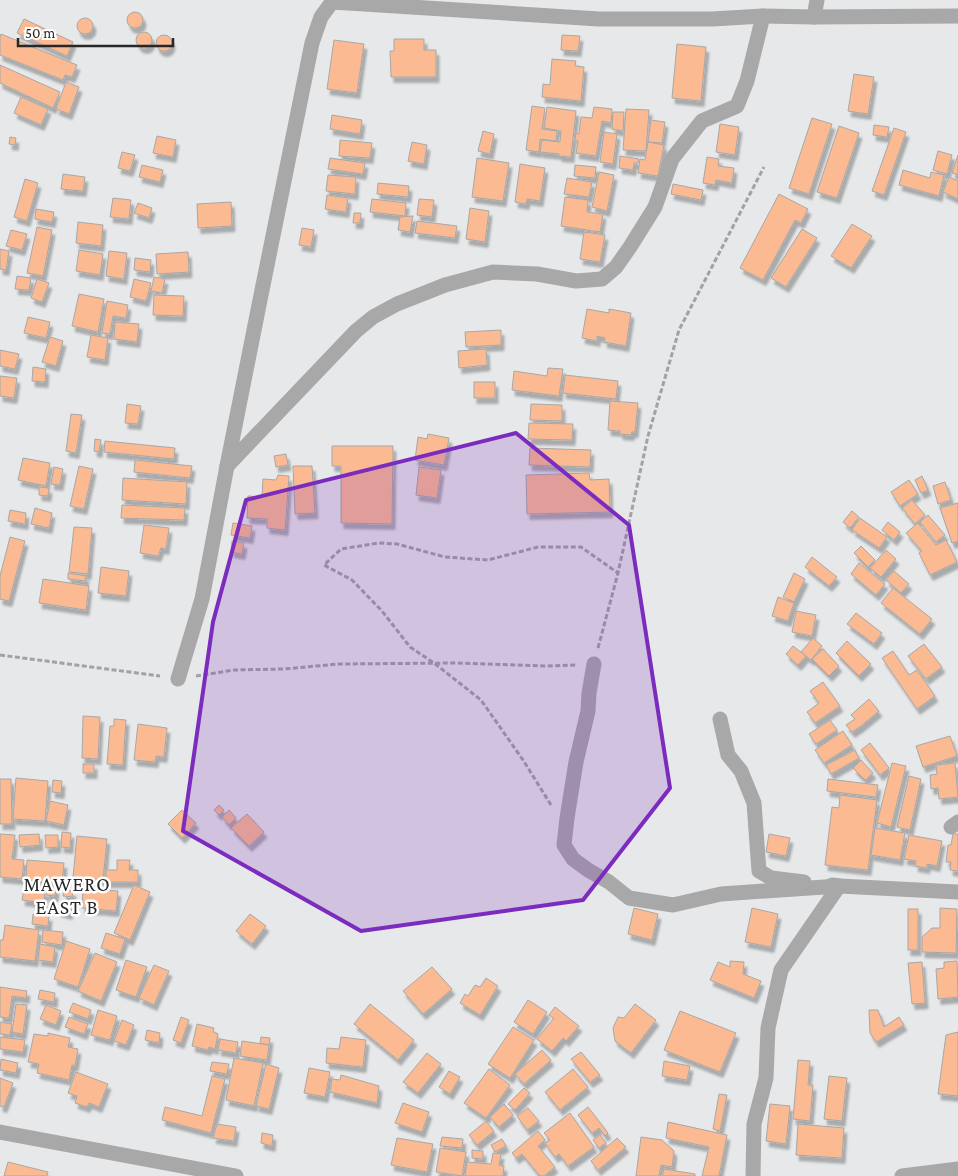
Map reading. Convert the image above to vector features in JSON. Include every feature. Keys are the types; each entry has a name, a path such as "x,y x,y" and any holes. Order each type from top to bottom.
{"street":[{"path":"814,18 817,0"},
{"path":"178,679 202,599 312,43 321,17 332,2 599,19 712,19 763,16 814,18 958,16"},
{"path":"227,466 356,331 373,317 397,304 445,285 494,272 537,274 576,281 602,279 616,268 655,207 672,159 702,121 737,106 747,81 763,16"},
{"path":"594,664 588,711 576,762 567,818 564,845 572,859 609,882 629,898 672,904 721,894 839,886"},
{"path":"720,719 728,755 741,771 754,803 759,871 771,878 839,886 958,892"},
{"path":"754,1176 754,1124 766,1078 768,1028 781,970 839,886"},
{"path":"0,1132 236,1176"},
{"path":"902,1176 958,1169"}],"path":[{"path":"0,655 178,679 234,670 284,669 338,664 457,663 545,666 594,664 618,573 648,436 679,330 764,167"},
{"path":"567,818 552,807 523,760 481,700 434,663 410,648 382,611 352,580 324,565 341,549 379,543 397,544 445,557 488,560 538,547 581,547 618,573"}],"highlighted area":[{"path":"516,433 629,525 670,788 583,900 361,931 183,831 213,622 246,500"}],"building":[{"path":"135,12 141,14 143,20 141,26 135,28 129,26 127,20 129,14"},
{"path":"85,18 91,20 93,26 91,32 85,34 79,32 77,26 79,20"},
{"path":"24,19 73,42 67,56 17,33"},
{"path":"144,32 150,34 152,40 150,46 144,48 138,46 136,40 138,34"},
{"path":"1,34 77,65 72,77 65,75 63,80 0,55"},
{"path":"164,35 170,37 172,43 170,49 164,51 158,49 156,43 158,37"},
{"path":"562,35 580,36 578,51 561,50"},
{"path":"394,39 424,39 424,50 436,50 436,77 391,77 390,51 394,51"},
{"path":"334,40 364,44 357,93 327,89"},
{"path":"677,44 706,47 701,101 672,98"},
{"path":"552,59 576,61 575,66 584,67 581,101 542,97 543,84 550,85"},
{"path":"0,65 60,92 53,108 0,83"},
{"path":"854,74 874,77 868,114 848,111"},
{"path":"66,82 79,87 69,114 56,109"},
{"path":"21,97 48,109 41,125 14,113"},
{"path":"532,106 545,108 542,129 557,131 556,141 540,139 539,152 526,150"},
{"path":"547,107 576,111 571,157 540,152 542,140 560,142 561,131 544,128"},
{"path":"594,107 612,109 611,123 602,121 596,156 576,153 578,141 575,140 576,133 579,134 581,117 592,118"},
{"path":"626,109 649,110 646,151 623,150"},
{"path":"613,112 624,112 623,131 612,129"},
{"path":"332,115 362,120 360,134 330,129"},
{"path":"812,118 832,124 809,194 789,188"},
{"path":"651,120 665,122 662,143 648,142"},
{"path":"720,124 739,127 735,155 716,152"},
{"path":"874,125 889,127 887,137 873,135"},
{"path":"839,126 859,133 837,198 817,192"},
{"path":"894,128 906,132 884,195 872,191"},
{"path":"483,131 494,134 490,154 478,151"},
{"path":"604,132 617,134 613,164 600,162"},
{"path":"157,136 176,140 173,157 153,153"},
{"path":"10,137 16,138 15,145 9,144"},
{"path":"340,140 372,143 370,158 339,156"},
{"path":"412,142 427,145 424,164 408,161"},
{"path":"648,142 664,145 658,176 638,173 640,159 645,160"},
{"path":"938,151 952,155 947,174 933,170"},
{"path":"122,152 135,155 130,171 118,168"},
{"path":"958,155 958,175 952,173"},
{"path":"620,156 639,159 638,163 634,163 633,170 619,168"},
{"path":"707,157 719,159 718,166 734,168 732,183 716,180 715,185 703,183"},
{"path":"330,158 365,163 363,174 328,169"},
{"path":"477,158 509,163 503,201 472,197"},
{"path":"520,164 545,168 540,201 527,199 526,204 515,202"},
{"path":"142,165 163,170 160,182 139,177"},
{"path":"575,165 596,167 595,178 574,176"},
{"path":"903,170 930,178 931,172 944,175 939,196 899,185"},
{"path":"599,172 614,175 607,211 592,207"},
{"path":"63,174 85,177 83,191 61,189"},
{"path":"328,175 356,177 355,194 326,191"},
{"path":"949,177 958,181 958,199 943,192"},
{"path":"567,178 592,182 589,197 564,194"},
{"path":"25,179 38,183 27,221 14,217"},
{"path":"378,183 409,186 408,197 377,194"},
{"path":"673,184 703,190 701,200 671,194"},
{"path":"779,194 808,209 801,223 795,220 763,280 740,268"},
{"path":"327,195 348,198 346,212 325,209"},
{"path":"565,197 588,200 587,212 603,214 600,232 561,226"},
{"path":"113,198 131,200 129,219 110,217"},
{"path":"372,199 406,203 405,216 370,212"},
{"path":"419,199 434,200 432,217 417,215"},
{"path":"231,202 232,226 198,228 197,204"},
{"path":"138,203 152,208 149,218 134,213"},
{"path":"470,208 489,211 485,242 466,239"},
{"path":"36,209 54,212 52,222 35,219"},
{"path":"354,213 361,213 360,223 353,223"},
{"path":"413,216 410,232 398,230 400,217"},
{"path":"417,221 457,226 455,238 415,233"},
{"path":"78,222 103,225 101,246 76,243"},
{"path":"852,224 872,236 851,268 831,256"},
{"path":"37,227 52,230 43,276 27,273"},
{"path":"302,228 314,230 311,247 299,245"},
{"path":"802,229 817,238 786,287 771,278"},
{"path":"11,230 27,234 22,250 6,246"},
{"path":"584,232 605,235 600,262 580,259"},
{"path":"0,249 9,251 6,270 0,269"},
{"path":"79,250 103,254 100,275 76,271"},
{"path":"109,251 127,253 124,279 106,276"},
{"path":"188,252 189,272 157,274 156,254"},
{"path":"135,258 151,260 150,272 134,270"},
{"path":"17,276 31,278 29,290 15,289"},
{"path":"154,277 165,279 162,293 151,291"},
{"path":"37,279 49,283 42,302 31,298"},
{"path":"134,279 151,283 146,301 130,297"},
{"path":"79,294 104,299 98,332 72,326"},
{"path":"154,295 184,296 183,316 153,315"},
{"path":"107,301 128,305 126,318 113,316 110,334 102,333"},
{"path":"587,309 609,313 609,309 631,313 626,346 604,342 605,338 597,336 597,341 582,338"},
{"path":"28,317 50,322 46,338 24,333"},
{"path":"115,322 139,324 137,342 114,339"},
{"path":"501,330 501,345 466,347 465,332"},
{"path":"91,335 108,338 105,360 87,357"},
{"path":"50,337 63,341 56,366 42,362"},
{"path":"486,349 487,365 459,368 458,351"},
{"path":"0,350 19,354 15,369 0,366"},
{"path":"33,367 46,369 45,382 32,381"},
{"path":"548,368 563,369 559,396 512,390 514,371 547,376"},
{"path":"565,375 618,381 616,399 563,393"},
{"path":"0,376 17,378 14,398 0,396"},
{"path":"474,382 495,382 495,398 474,398"},
{"path":"610,401 638,403 635,432 632,432 631,435 620,434 620,431 608,430"},
{"path":"127,404 141,406 138,424 125,423"},
{"path":"531,404 562,405 562,421 530,420"},
{"path":"71,414 82,415 76,453 66,451"},
{"path":"529,423 573,424 572,440 528,439"},
{"path":"428,434 449,438 444,465 415,460 418,437 427,439"},
{"path":"95,439 101,440 99,452 94,451"},
{"path":"105,441 175,448 174,459 104,452"},
{"path":"332,446 393,446 392,524 341,523 341,466 332,466"},
{"path":"530,448 591,450 590,467 529,465"},
{"path":"286,454 288,465 276,467 274,456"},
{"path":"23,458 50,463 46,486 18,480"},
{"path":"135,460 192,466 190,478 134,472"},
{"path":"79,466 93,469 84,509 70,506"},
{"path":"293,466 312,466 315,513 295,514"},
{"path":"54,467 63,469 60,485 51,484"},
{"path":"419,467 441,470 437,498 416,495"},
{"path":"589,473 590,480 609,479 610,512 527,514 526,475"},
{"path":"278,475 289,476 285,530 267,528 267,519 247,518 248,496 262,497 263,479 276,480"},
{"path":"922,476 928,490 921,493 915,480"},
{"path":"123,478 187,482 186,504 122,500"},
{"path":"909,480 918,494 900,506 891,492"},
{"path":"945,482 951,500 938,504 933,486"},
{"path":"39,487 49,488 48,496 39,495"},
{"path":"912,500 925,515 915,524 902,508"},
{"path":"958,503 958,541 952,543 940,508"},
{"path":"122,505 185,508 184,520 121,518"},
{"path":"35,508 52,513 49,528 31,524"},
{"path":"10,510 26,513 25,524 8,521"},
{"path":"852,511 859,517 850,528 843,522"},
{"path":"928,515 945,535 936,542 920,522"},
{"path":"860,518 887,537 879,548 852,530"},
{"path":"888,522 900,532 894,540 882,530"},
{"path":"233,523 252,526 250,538 231,535"},
{"path":"918,523 936,545 946,540 957,562 930,575 919,553 922,551 906,533"},
{"path":"144,525 169,528 166,549 161,548 158,556 140,553"},
{"path":"74,527 92,528 88,574 69,572"},
{"path":"10,537 25,541 9,601 0,599 0,576"},
{"path":"232,541 244,543 242,554 231,552"},
{"path":"861,546 875,560 868,567 854,553"},
{"path":"886,550 896,559 881,577 870,568"},
{"path":"812,557 837,577 829,586 805,567"},
{"path":"859,563 885,584 876,595 851,574"},
{"path":"101,567 129,571 126,596 98,593"},
{"path":"894,571 909,584 901,593 886,580"},
{"path":"68,573 86,576 85,581 68,579"},
{"path":"794,573 805,579 794,602 783,597"},
{"path":"43,579 89,586 86,610 39,603"},
{"path":"893,588 932,619 920,634 881,603"},
{"path":"778,597 794,603 788,621 772,616"},
{"path":"796,611 816,615 812,636 792,632"},
{"path":"856,613 882,633 874,644 847,624"},
{"path":"813,638 822,646 811,660 801,652"},
{"path":"847,641 871,664 859,676 836,653"},
{"path":"924,644 942,667 926,679 908,656"},
{"path":"793,646 806,656 798,665 786,654"},
{"path":"823,649 839,666 829,676 812,659"},
{"path":"893,651 909,675 917,670 935,696 917,709 882,658"},
{"path":"823,682 840,706 815,723 807,712 819,703 810,691"},
{"path":"869,699 879,711 852,732 846,725 855,719 851,715"},
{"path":"83,716 100,717 98,759 82,758"},
{"path":"114,719 126,720 123,765 107,764 110,726 114,726"},
{"path":"830,720 837,730 816,744 809,734"},
{"path":"138,724 167,728 164,757 156,756 155,762 134,760"},
{"path":"843,731 852,745 824,763 815,750"},
{"path":"950,736 957,756 923,767 916,746"},
{"path":"870,743 889,768 880,775 861,750"},
{"path":"855,750 859,758 831,774 826,765"},
{"path":"861,760 873,773 865,780 853,768"},
{"path":"892,763 906,766 891,827 877,823"},
{"path":"955,763 958,797 939,799 938,788 931,789 930,775 937,774 936,765"},
{"path":"83,764 94,764 94,773 83,773"},
{"path":"909,776 921,779 910,830 897,827"},
{"path":"16,778 48,781 45,821 13,819"},
{"path":"0,779 11,779 12,824 0,824"},
{"path":"828,779 878,785 876,797 827,791"},
{"path":"53,780 62,781 61,793 52,792"},
{"path":"840,795 877,800 868,870 825,865 832,807 839,808"},
{"path":"50,801 68,805 64,825 46,821"},
{"path":"219,805 224,810 219,815 214,810"},
{"path":"182,810 196,823 182,838 168,824"},
{"path":"229,810 236,818 229,825 222,817"},
{"path":"247,814 264,832 249,846 231,828"},
{"path":"875,828 905,833 900,860 871,855"},
{"path":"62,832 71,833 70,848 61,847"},
{"path":"0,834 15,835 12,859 24,860 22,879 0,877"},
{"path":"39,834 40,845 20,847 19,835"},
{"path":"769,834 790,838 786,856 766,852"},
{"path":"953,834 958,834 958,871 950,870 951,862 946,862 948,845 951,845"},
{"path":"45,835 58,835 58,847 46,848"},
{"path":"909,835 942,841 937,866 927,864 927,868 915,866 916,861 904,859"},
{"path":"77,836 107,839 103,880 73,877"},
{"path":"27,860 64,863 62,883 26,880"},
{"path":"117,860 130,860 129,870 138,870 138,882 106,882 106,870 117,870"},
{"path":"134,885 150,892 130,940 114,933"},
{"path":"47,886 56,887 55,896 46,895"},
{"path":"83,888 118,891 116,911 82,908"},
{"path":"24,889 45,891 44,903 22,900"},
{"path":"64,890 73,891 72,897 63,896"},
{"path":"61,901 72,904 69,914 58,911"},
{"path":"634,908 658,914 652,940 628,934"},
{"path":"752,908 778,914 771,947 745,942"},
{"path":"940,908 957,909 956,953 922,952 922,937 932,928 940,928"},
{"path":"908,909 918,909 918,950 908,950"},
{"path":"33,914 49,916 48,926 32,924"},
{"path":"250,914 266,926 252,944 236,931"},
{"path":"5,925 39,930 35,961 0,957 0,940 3,940"},
{"path":"43,930 63,932 62,945 42,942"},
{"path":"106,933 125,939 120,954 101,948"},
{"path":"66,941 90,949 78,987 54,979"},
{"path":"40,944 55,947 53,962 38,960"},
{"path":"95,953 117,962 101,1001 78,991"},
{"path":"126,960 147,967 136,997 116,990"},
{"path":"730,961 744,962 743,974 761,981 754,998 710,980 718,962 730,967"},
{"path":"957,961 958,997 938,999 936,969 944,968 944,962"},
{"path":"922,962 925,1003 912,1004 908,963"},
{"path":"154,965 169,971 154,1005 139,998"},
{"path":"432,967 452,989 423,1014 403,991"},
{"path":"486,978 498,986 480,1015 460,1003 465,994 468,996 475,985 480,987"},
{"path":"0,987 27,991 26,998 12,996 9,1018 0,1017"},
{"path":"40,990 55,993 54,1002 38,999"},
{"path":"528,1000 547,1012 533,1034 514,1022"},
{"path":"73,1003 91,1010 88,1019 69,1012"},
{"path":"16,1004 27,1005 23,1034 12,1032"},
{"path":"370,1004 414,1040 398,1060 354,1024"},
{"path":"635,1004 656,1020 631,1053 615,1041 613,1028 618,1017 624,1018"},
{"path":"46,1005 61,1011 56,1025 40,1019"},
{"path":"555,1007 579,1026 566,1041 563,1038 552,1051 537,1039 554,1018 549,1015"},
{"path":"98,1010 117,1016 110,1040 91,1035"},
{"path":"869,1010 878,1010 884,1027 899,1017 904,1025 876,1042 870,1033"},
{"path":"680,1011 736,1033 720,1072 664,1050"},
{"path":"69,1017 88,1024 84,1034 65,1027"},
{"path":"181,1017 189,1020 181,1043 173,1040"},
{"path":"122,1020 134,1025 126,1045 114,1041"},
{"path":"0,1022 12,1024 10,1035 0,1034"},
{"path":"197,1024 214,1028 213,1032 218,1034 215,1049 209,1047 208,1050 192,1046"},
{"path":"513,1027 534,1040 510,1078 488,1064"},
{"path":"147,1030 160,1033 159,1043 145,1040"},
{"path":"958,1032 958,1096 938,1094 946,1035"},
{"path":"48,1033 70,1038 68,1047 78,1049 75,1066 72,1065 69,1080 37,1073 39,1064 28,1062 34,1034 48,1036"},
{"path":"0,1037 25,1040 23,1052 0,1049"},
{"path":"261,1037 270,1038 269,1045 260,1043"},
{"path":"341,1037 366,1040 363,1067 326,1063 327,1048 339,1049"},
{"path":"220,1039 238,1042 236,1053 218,1050"},
{"path":"242,1041 269,1045 267,1060 240,1056"},
{"path":"542,1050 551,1060 524,1084 515,1074"},
{"path":"581,1052 600,1075 590,1082 571,1059"},
{"path":"427,1053 441,1064 418,1093 403,1082"},
{"path":"234,1058 263,1063 254,1106 226,1100"},
{"path":"1,1059 18,1063 16,1073 0,1070"},
{"path":"798,1060 810,1061 808,1085 813,1085 810,1121 793,1119"},
{"path":"664,1061 690,1066 687,1080 662,1076"},
{"path":"212,1062 229,1064 227,1074 210,1071"},
{"path":"266,1064 279,1068 269,1109 256,1106"},
{"path":"309,1068 330,1072 325,1097 304,1093"},
{"path":"489,1069 510,1085 486,1118 464,1103"},
{"path":"573,1069 588,1087 560,1110 545,1092"},
{"path":"449,1071 460,1077 450,1094 439,1087"},
{"path":"76,1072 108,1084 99,1107 89,1103 87,1107 75,1103 77,1096 68,1093"},
{"path":"341,1075 379,1086 377,1103 330,1092 332,1079 340,1080"},
{"path":"212,1076 225,1079 211,1133 162,1120 165,1107 202,1116"},
{"path":"829,1076 847,1078 842,1121 824,1119"},
{"path":"0,1078 13,1083 4,1107 0,1106"},
{"path":"524,1088 530,1093 515,1110 508,1104"},
{"path":"719,1094 727,1095 720,1131 713,1129"},
{"path":"403,1103 429,1112 422,1132 395,1123"},
{"path":"504,1104 513,1115 499,1127 490,1117"},
{"path":"770,1104 790,1106 786,1144 766,1141"},
{"path":"588,1107 608,1133 605,1136 599,1128 592,1133 578,1115"},
{"path":"528,1108 539,1121 527,1130 517,1116"},
{"path":"570,1113 594,1147 568,1166 559,1154 555,1157 545,1143 550,1140 544,1133"},
{"path":"486,1121 494,1131 477,1145 469,1135"},
{"path":"668,1122 727,1135 719,1176 702,1176 709,1147 666,1138"},
{"path":"217,1124 236,1127 234,1141 213,1138"},
{"path":"798,1124 844,1128 842,1158 796,1155"},
{"path":"538,1131 545,1140 538,1146 555,1167 544,1176 540,1176 522,1154 516,1158 512,1153"},
{"path":"262,1133 273,1135 272,1146 261,1143"},
{"path":"600,1135 606,1143 599,1148 593,1140"},
{"path":"442,1137 463,1139 462,1148 440,1146"},
{"path":"641,1137 662,1140 674,1151 672,1167 661,1165 659,1176 636,1176"},
{"path":"397,1138 433,1144 427,1172 391,1165"},
{"path":"617,1138 626,1147 598,1170 591,1161"},
{"path":"502,1139 506,1146 495,1152 491,1145"},
{"path":"440,1148 466,1152 462,1176 436,1172"},
{"path":"472,1150 483,1151 483,1159 472,1158"},
{"path":"493,1153 501,1154 499,1165 504,1166 503,1176 465,1176 467,1162 491,1164"},
{"path":"8,1162 48,1172 47,1176 4,1176"},
{"path":"664,1169 695,1174 695,1176 662,1176"}],"district":[{"name":"MAWERO EAST B","path":"67,896"}]}
